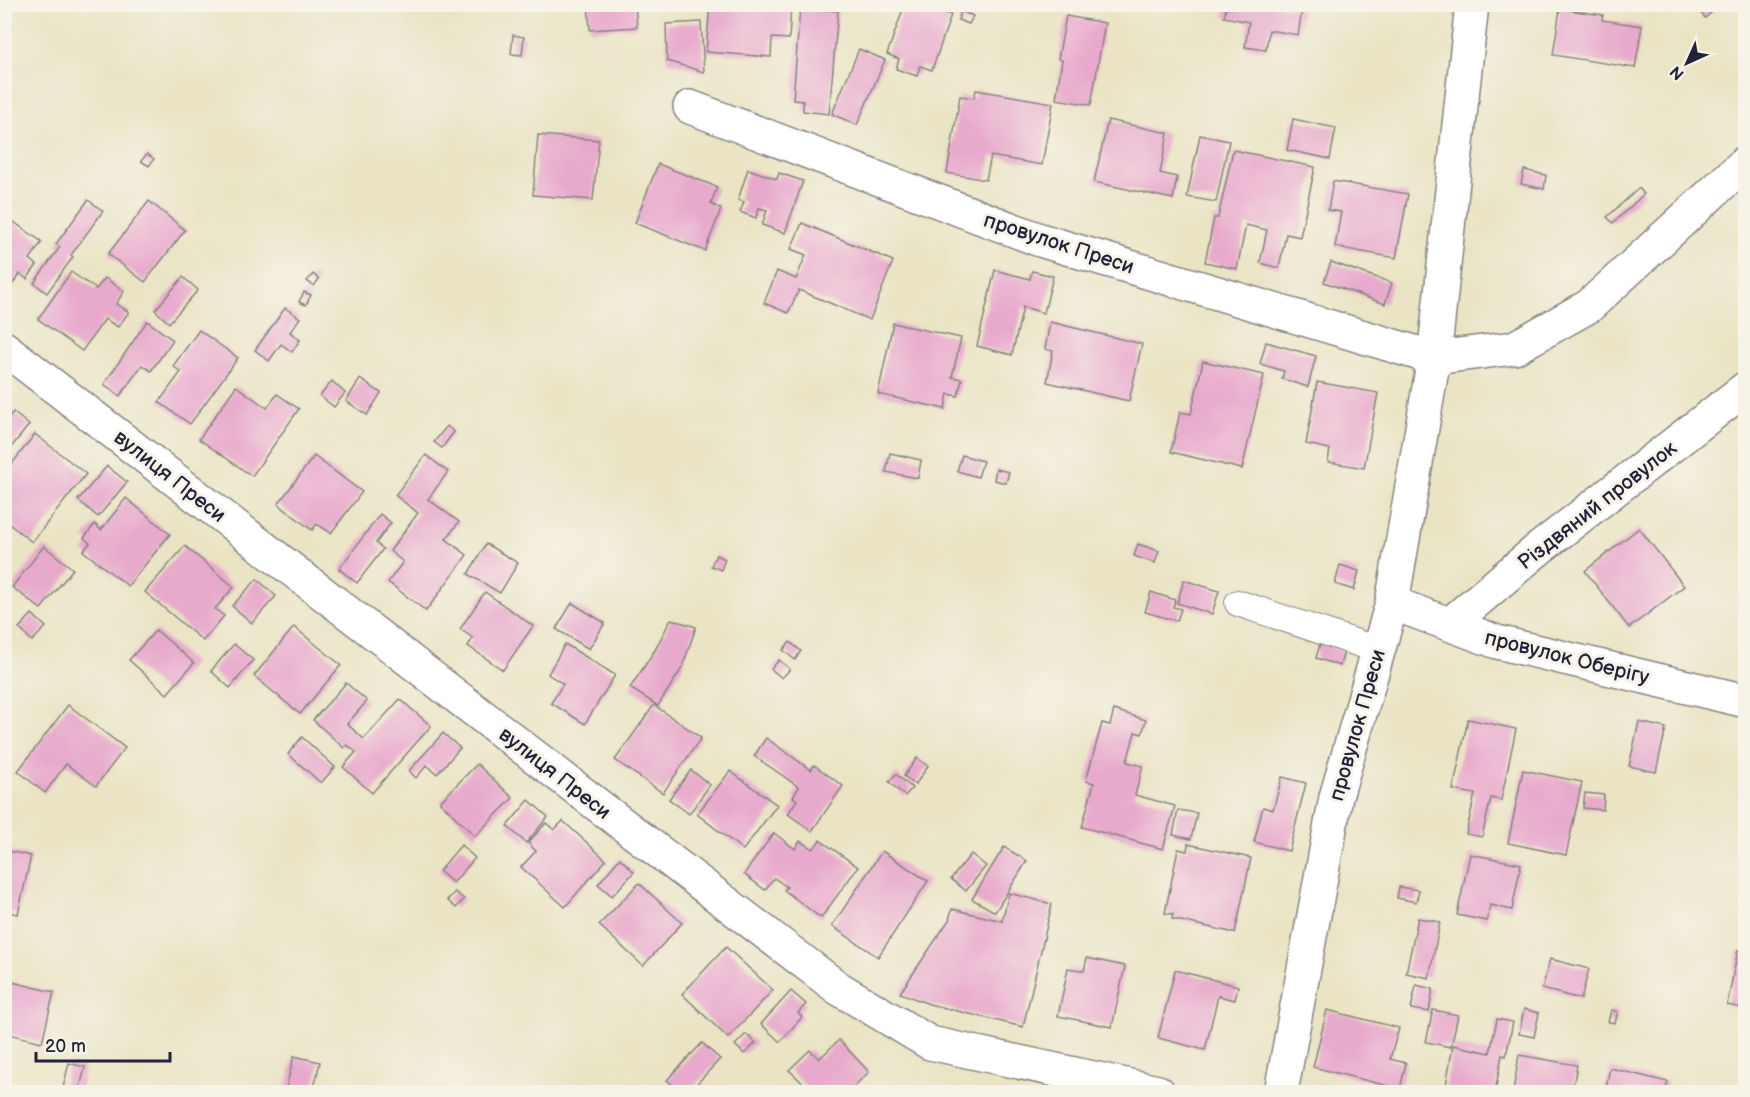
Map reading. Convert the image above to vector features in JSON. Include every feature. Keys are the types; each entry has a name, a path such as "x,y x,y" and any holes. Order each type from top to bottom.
{"street":[{"name":"провулок Преси","path":"1281,1092 1336,797 1392,603 1434,358 1472,4"},
{"name":"провулок Преси","path":"690,107 1040,240 1434,358"},
{"path":"1434,358 1514,348 1589,306 1746,162"},
{"name":"вулиця Преси","path":"4,348 838,988 930,1043 1158,1092"},
{"name":"Різдвяний провулок","path":"1450,624 1536,551 1746,388"},
{"name":"провулок Оберігу","path":"1392,603 1497,642 1746,701"}],"lane":[{"path":"1238,603 1378,650"}],"building":[{"path":"588,4 635,4 637,27 590,30"},
{"path":"710,4 791,6 789,39 772,38 771,57 706,52"},
{"path":"905,4 922,4 951,15 932,70 920,66 917,76 896,69 899,59 887,54"},
{"path":"1212,4 1268,4 1302,10 1298,35 1269,30 1266,50 1245,47 1249,22 1224,17 1226,8 1212,6"},
{"path":"1693,4 1721,4 1705,18"},
{"path":"800,8 838,11 829,114 803,111 803,101 793,100"},
{"path":"1560,9 1603,15 1602,20 1642,26 1635,68 1553,55"},
{"path":"961,11 973,16 969,24 958,20"},
{"path":"1066,16 1105,23 1091,105 1056,99 1062,60 1058,59"},
{"path":"4,22 12,27 4,39"},
{"path":"701,22 704,72 667,61 666,24"},
{"path":"513,35 524,37 522,55 511,54"},
{"path":"859,49 885,60 857,125 832,114"},
{"path":"976,90 1053,103 1042,165 991,156 986,180 947,173 960,96 974,98"},
{"path":"1293,119 1336,128 1330,159 1287,150"},
{"path":"1108,120 1168,133 1160,173 1177,177 1173,199 1094,182"},
{"path":"538,135 599,140 593,200 533,195"},
{"path":"1200,135 1229,141 1216,202 1187,197"},
{"path":"1233,150 1315,167 1300,237 1286,234 1279,268 1260,263 1267,230 1246,225 1237,269 1205,262 1214,218 1218,218"},
{"path":"147,154 154,159 149,166 141,161"},
{"path":"658,164 717,187 711,204 721,209 705,251 635,223"},
{"path":"748,169 777,179 779,173 803,181 785,233 762,225 767,210 759,208 756,218 740,212 744,202 738,200"},
{"path":"1524,170 1546,175 1544,189 1521,184"},
{"path":"1333,181 1408,194 1396,258 1335,247 1341,212 1328,210"},
{"path":"1639,188 1644,194 1613,223 1607,217"},
{"path":"88,200 103,211 47,293 34,283 60,247 56,244"},
{"path":"149,201 185,230 145,282 108,254"},
{"path":"4,215 42,242 30,259 37,265 27,279 20,274 8,290 4,288"},
{"path":"802,223 893,261 870,320 799,290 788,313 764,303 777,271 796,279 806,255 791,249"},
{"path":"1331,262 1392,283 1385,304 1324,282"},
{"path":"995,270 1030,279 1032,271 1053,276 1044,313 1023,307 1012,355 977,346"},
{"path":"71,272 96,289 105,278 124,291 116,304 129,312 118,327 105,319 82,351 38,319"},
{"path":"313,274 319,279 314,286 307,281"},
{"path":"183,277 198,290 169,323 155,310"},
{"path":"304,292 311,295 306,305 299,302"},
{"path":"285,308 300,318 290,332 300,340 292,352 281,344 269,361 255,350"},
{"path":"147,321 173,340 151,371 142,365 120,396 104,384"},
{"path":"1050,322 1142,344 1129,401 1047,382 1053,351 1045,349"},
{"path":"893,323 961,338 952,377 962,379 958,396 948,394 945,409 878,394"},
{"path":"199,330 238,358 190,424 159,402 181,372 173,366"},
{"path":"1266,342 1316,356 1308,387 1282,379 1284,371 1260,364"},
{"path":"1203,361 1264,375 1242,469 1171,452 1180,412 1191,414"},
{"path":"360,379 381,393 367,415 346,401"},
{"path":"332,381 345,393 334,407 320,396"},
{"path":"1317,382 1378,393 1364,468 1328,462 1330,449 1306,444"},
{"path":"236,386 267,408 277,394 299,409 252,476 199,439"},
{"path":"13,412 29,425 9,450 4,446 4,423"},
{"path":"447,426 454,432 442,448 434,442"},
{"path":"35,434 86,474 32,542 4,520 4,474"},
{"path":"890,453 921,460 918,478 886,472"},
{"path":"426,455 448,472 428,499 459,522 446,539 467,555 426,611 388,582 403,562 390,551 418,513 395,495"},
{"path":"962,455 983,461 978,477 957,471"},
{"path":"314,456 362,492 331,533 317,524 312,530 278,504"},
{"path":"107,466 127,482 98,517 78,500"},
{"path":"996,469 1009,472 1006,483 994,480"},
{"path":"126,498 170,534 128,586 83,551 90,543 84,538 95,524 101,530"},
{"path":"380,514 391,523 376,543 383,549 357,583 339,569"},
{"path":"1639,528 1684,586 1629,628 1585,571"},
{"path":"486,544 518,563 500,593 468,574"},
{"path":"1138,544 1159,551 1155,563 1134,556"},
{"path":"44,546 73,569 41,609 12,587"},
{"path":"185,546 234,587 215,609 224,616 203,641 145,592"},
{"path":"716,555 725,559 721,570 711,566"},
{"path":"1340,565 1359,571 1354,590 1335,584"},
{"path":"257,579 276,596 252,623 232,606"},
{"path":"1184,580 1219,591 1212,614 1177,603"},
{"path":"485,592 533,626 503,670 468,646 473,638 460,629"},
{"path":"1151,592 1175,600 1173,607 1181,609 1177,621 1145,612"},
{"path":"572,603 605,623 589,649 556,629"},
{"path":"32,614 46,627 32,641 19,628"},
{"path":"671,619 696,627 682,668 658,706 630,688 655,650"},
{"path":"294,627 341,665 300,714 254,676"},
{"path":"156,630 194,663 167,694 129,660"},
{"path":"790,642 801,651 795,660 783,650"},
{"path":"234,644 253,660 230,688 211,671"},
{"path":"565,644 615,675 585,724 551,703 563,684 548,674"},
{"path":"1320,644 1344,651 1340,666 1316,658"},
{"path":"779,660 790,669 782,678 771,669"},
{"path":"346,683 367,701 347,724 364,739 400,699 431,726 372,793 343,767 356,752 347,745 344,748 313,720"},
{"path":"68,705 125,748 96,786 66,764 45,793 18,771"},
{"path":"654,705 701,738 663,793 615,760"},
{"path":"1114,710 1146,720 1142,734 1135,732 1127,762 1143,766 1135,795 1175,806 1163,849 1082,827 1094,783 1086,781 1102,723 1110,725"},
{"path":"1468,719 1516,729 1501,800 1491,798 1482,837 1466,834 1475,794 1453,790"},
{"path":"1639,722 1666,728 1656,772 1629,766"},
{"path":"443,733 460,748 437,774 427,765 416,778 409,771"},
{"path":"302,737 335,767 321,783 288,754"},
{"path":"766,738 811,770 814,765 843,786 812,831 788,814 797,800 793,797 799,787 754,756"},
{"path":"917,758 928,766 915,785 904,776"},
{"path":"477,764 513,798 475,836 440,802"},
{"path":"691,770 710,785 689,814 669,799"},
{"path":"1523,770 1582,782 1566,855 1508,843"},
{"path":"730,771 777,805 743,850 697,814"},
{"path":"896,774 912,788 905,796 889,782"},
{"path":"1282,777 1306,783 1289,851 1254,842 1263,807 1273,810"},
{"path":"1585,793 1604,795 1603,810 1583,808"},
{"path":"529,800 548,817 526,843 507,826"},
{"path":"1178,810 1197,813 1191,839 1173,835"},
{"path":"563,821 606,860 565,907 521,867 536,851 528,843 546,823 554,830"},
{"path":"774,833 795,849 800,841 813,849 820,840 858,867 821,918 784,890 787,887 774,878 765,890 744,874"},
{"path":"1188,844 1251,858 1235,933 1172,919 1173,914 1165,913 1178,849 1187,851"},
{"path":"461,845 475,858 453,883 439,871"},
{"path":"1004,847 1027,861 995,912 972,899"},
{"path":"4,850 31,856 18,914 4,911"},
{"path":"882,851 928,881 878,957 832,926"},
{"path":"971,854 986,866 966,891 951,879"},
{"path":"1470,854 1521,864 1512,910 1490,905 1487,921 1457,915"},
{"path":"620,858 634,872 612,896 598,884"},
{"path":"639,883 682,923 643,966 599,925"},
{"path":"1399,887 1419,890 1416,902 1397,898"},
{"path":"455,892 464,899 456,908 447,900"},
{"path":"1009,893 1052,904 1023,1027 929,1004 900,993 949,920 952,909 1002,921"},
{"path":"1418,918 1440,922 1429,978 1406,973"},
{"path":"726,947 773,990 728,1038 682,994"},
{"path":"1738,950 1746,952 1746,1009 1727,1005"},
{"path":"1087,958 1125,966 1112,1027 1058,1016 1068,968 1084,971"},
{"path":"1550,959 1589,969 1581,999 1542,989"},
{"path":"1175,970 1238,986 1235,1000 1218,996 1205,1050 1158,1038"},
{"path":"4,980 54,992 42,1042 4,1033"},
{"path":"1416,985 1433,989 1429,1012 1411,1009"},
{"path":"791,991 806,1004 798,1013 802,1017 780,1042 761,1024"},
{"path":"1524,1009 1539,1013 1534,1037 1519,1034"},
{"path":"1327,1010 1399,1028 1390,1059 1406,1063 1400,1089 1313,1067"},
{"path":"1433,1010 1458,1015 1451,1047 1426,1042"},
{"path":"1611,1010 1618,1012 1615,1023 1608,1022"},
{"path":"1497,1019 1513,1022 1506,1056 1502,1055 1495,1092 1445,1091 1453,1045 1490,1053"},
{"path":"746,1034 756,1043 744,1054 735,1045"},
{"path":"839,1040 869,1072 848,1092 812,1092 789,1070 810,1050 819,1059"},
{"path":"702,1043 720,1059 689,1092 667,1092 674,1086 667,1080"},
{"path":"1519,1055 1577,1065 1572,1092 1513,1092"},
{"path":"294,1056 320,1062 313,1092 285,1092"},
{"path":"69,1063 85,1067 79,1092 62,1092"},
{"path":"1610,1068 1668,1082 1665,1092 1605,1092"}]}
